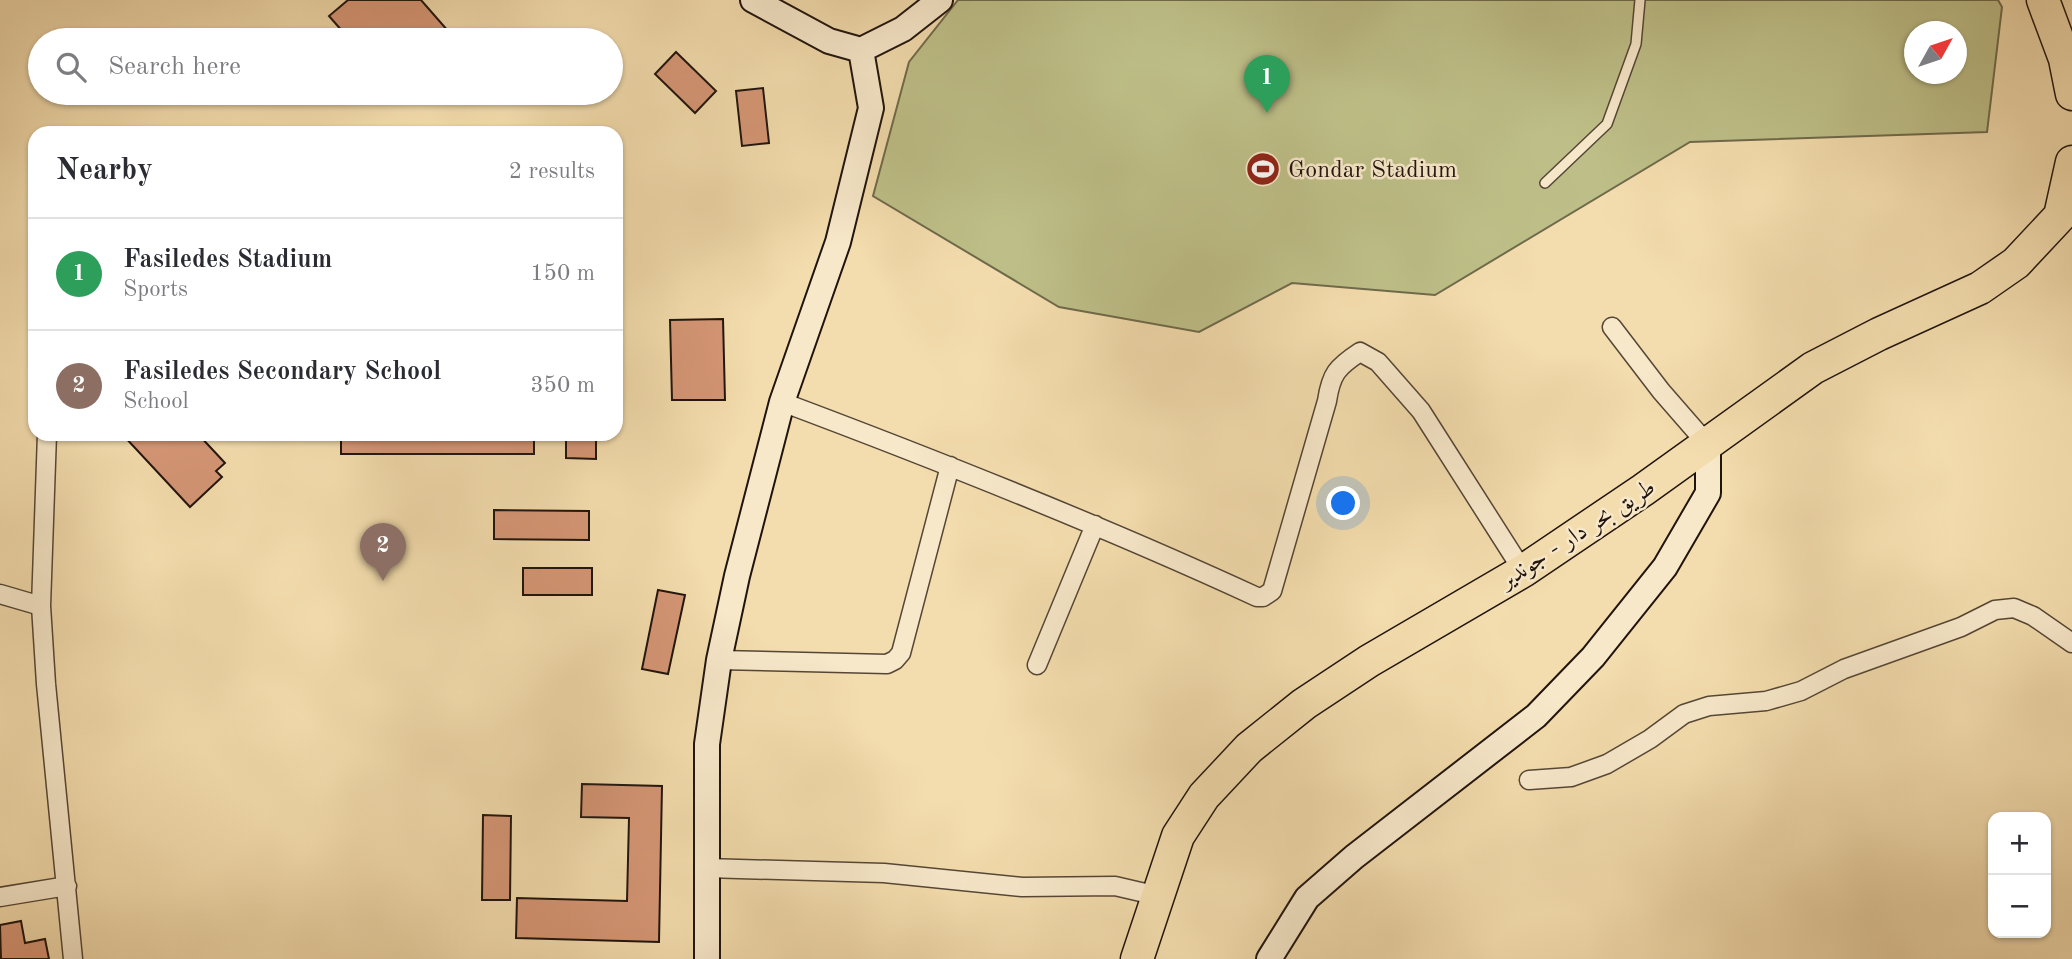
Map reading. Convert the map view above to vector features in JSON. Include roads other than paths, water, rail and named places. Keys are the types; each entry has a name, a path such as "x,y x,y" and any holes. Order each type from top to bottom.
{"highway":[{"path":"2043,0 2065,59 2072,94"},
{"name":"طريق بحر دار - جوندير","path":"1137,959 1178,836 1205,796 1249,748 1304,704 1358,668 1523,571 1708,445 1813,368 1980,288 2016,263 2066,216 2072,162"}],"street":[{"path":"753,0 829,41 861,50 903,29 940,0"},
{"path":"707,959 707,744 719,660 737,576 782,402 838,242 871,108 861,50"},
{"path":"1269,959 1307,898 1354,857 1536,716 1594,657 1665,567 1707,493 1708,445 1661,391 1612,327"},
{"path":"782,402 1095,525 1257,597 1268,596 1272,591 1327,401 1329,384 1337,369 1360,352 1378,362 1421,411 1523,571"},
{"path":"47,441 41,606 73,959"},
{"path":"719,660 887,664 895,660 901,653 950,466"},
{"path":"1037,665 1095,525"},
{"path":"0,594 41,606"},
{"path":"1528,780 1571,777 1607,764 1650,739 1684,714 1709,706 1766,701 1801,691 1844,669 1961,627 1995,610 2014,608 2033,616 2072,643"},
{"path":"706,868 884,873 1022,887 1115,886 1158,896"},
{"path":"0,897 67,886"}],"lane":[{"path":"1545,183 1607,124 1636,44 1640,0"}],"place":[{"name":"Fasiledes Stadium","path":"1267,113"},
{"name":"Gondar Stadium","path":"1263,169"},
{"name":"Fasiledes Secondary School","path":"383,581"}]}
